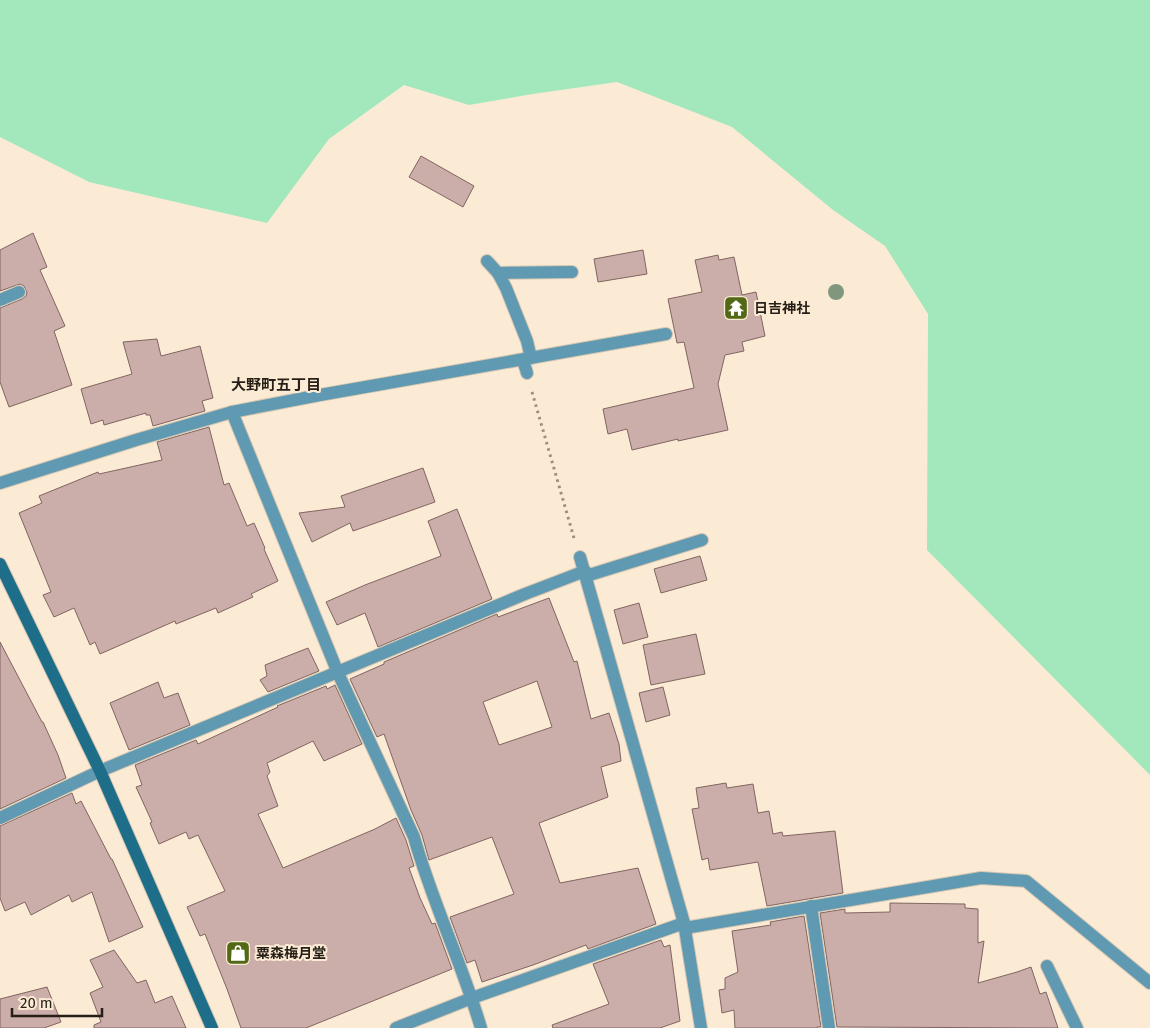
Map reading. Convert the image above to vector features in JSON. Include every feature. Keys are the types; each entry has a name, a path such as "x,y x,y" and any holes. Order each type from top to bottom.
{"street":[{"path":"487,260 498,273 506,288 527,341 526,373"},
{"path":"498,273 572,272"},
{"path":"0,300 19,292"},
{"path":"0,483 232,412 666,334"},
{"path":"232,412 338,672 414,837 421,863 472,998 481,1028"},
{"path":"0,818 100,771 525,594 585,574 702,540"},
{"path":"580,558 684,925 701,1028"},
{"path":"0,564 100,771 212,1028"},
{"path":"396,1028 472,998 684,925 980,878 1026,881 1150,983"},
{"path":"811,906 829,1028"},
{"path":"1047,966 1077,1028"}],"path":[{"path":"526,373 580,558"}],"green space":[{"path":"0,0 1150,0 1150,775 927,550 928,314 885,246 833,210 732,127 617,82 469,105 404,85 329,139 267,223 89,182 0,137"}],"building":[{"path":"421,156 474,186 463,207 409,177"},
{"path":"33,233 47,267 40,270 65,326 54,331 72,385 9,407 0,382 0,308 22,299 27,293 24,286 20,284 0,291 0,250"},
{"path":"643,250 647,274 598,282 594,259"},
{"path":"718,255 719,260 734,257 742,295 756,292 765,336 742,342 744,351 725,355 718,384 728,430 632,450 627,429 608,434 603,409 694,388 684,342 677,343 668,299 702,292 695,260"},
{"path":"157,339 161,356 200,346 213,398 202,401 205,411 153,426 150,415 146,415 146,413 104,425 103,420 91,424 81,389 132,374 123,342"},
{"path":"209,427 224,485 229,483 247,526 254,523 278,581 251,594 253,597 218,613 216,608 176,624 175,621 100,654 95,642 90,645 74,608 54,617 43,595 51,592 19,513 42,503 39,496 98,472 99,474 162,460 157,442"},
{"path":"423,468 435,502 353,531 350,523 312,542 299,513 345,507 341,496"},
{"path":"457,509 492,599 378,647 365,613 337,625 326,602 441,556 428,521"},
{"path":"700,556 707,580 661,593 654,569"},
{"path":"549,598 574,662 577,661 591,719 609,713 619,744 621,761 601,767 608,797 539,823 560,883 638,868 656,924 588,949 586,945 482,982 475,960 467,963 450,917 514,894 492,837 429,860 422,835 384,734 377,737 350,679 384,664 384,662 497,614 498,617","holes":["537,681 552,727 499,745 483,702"]},
{"path":"639,603 648,637 623,644 614,610"},
{"path":"696,634 705,674 651,685 643,645"},
{"path":"0,642 43,722 66,778 0,809"},
{"path":"308,648 319,671 268,692 260,680 267,676 265,665"},
{"path":"158,682 164,698 178,693 190,725 129,750 110,703"},
{"path":"335,685 362,744 324,761 313,741 267,763 270,772 267,776 278,806 258,814 283,868 375,829 396,818 406,840 414,866 409,868 420,898 432,924 435,923 452,969 306,1028 241,1028 205,934 200,936 187,907 225,891 198,835 189,839 186,832 159,844 150,823 152,822 136,787 142,785 135,765 196,740 198,744 277,706 326,686 327,689"},
{"path":"663,687 670,715 646,722 639,693"},
{"path":"726,783 727,788 753,784 758,813 769,811 773,834 782,832 783,836 835,831 843,893 767,906 758,862 710,870 708,858 702,860 692,809 699,808 696,788"},
{"path":"72,793 76,804 81,801 112,859 143,927 109,942 92,892 72,902 69,895 31,915 25,902 5,911 0,898 0,826"},
{"path":"890,903 965,904 965,908 978,909 978,943 984,941 978,983 1031,967 1040,994 1046,992 1058,1028 837,1027 820,913 845,909 845,913 890,912"},
{"path":"804,916 821,1027 735,1028 734,1010 722,1013 719,990 725,989 725,978 738,972 732,931 771,925 770,922"},
{"path":"661,940 664,947 670,945 680,1021 660,1028 553,1028 552,1025 609,1004 593,964"},
{"path":"114,950 137,983 146,980 155,1003 172,996 186,1028 94,1028 94,1025 101,1022 90,993 103,987 90,960"},
{"path":"47,987 61,1022 44,1028 0,1028 0,999"}],"place":[{"name":"日吉神社","path":"736,308"},
{"name":"粟森梅月堂","path":"238,953"}],"district":[{"name":"大野町五丁目","path":"276,385"}]}
